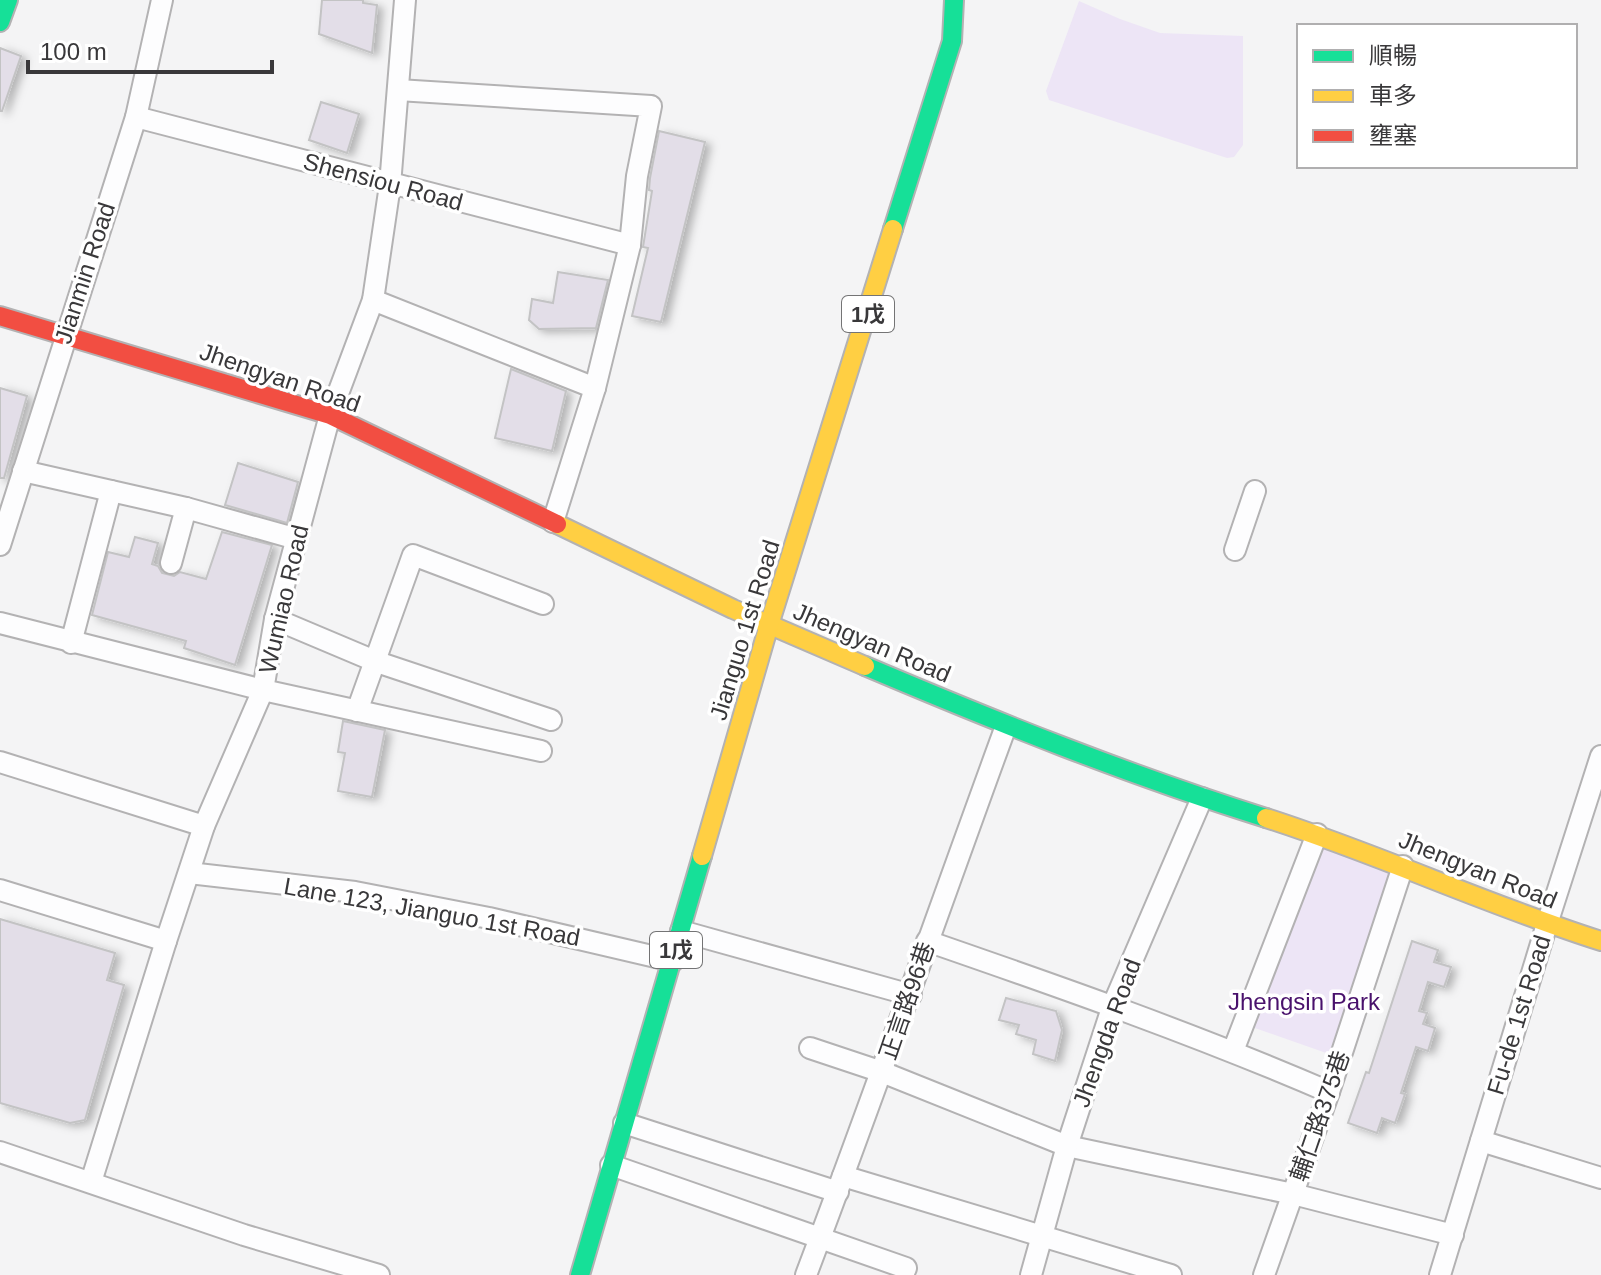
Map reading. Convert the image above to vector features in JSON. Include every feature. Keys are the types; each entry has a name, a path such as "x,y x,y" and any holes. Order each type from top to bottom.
{"street":[{"path":"0,22 8,0"},
{"name":"Jianmin Road","path":"0,545 136,117 162,0"},
{"name":"Wumiao Road","path":"91,1182 204,826 263,690 275,619 330,415 373,300 390,185 405,0"},
{"name":"Jianguo 1st Road","path":"580,1275 769,625 952,41 954,0"},
{"path":"398,90 651,106 637,176 630,245 595,388 553,522"},
{"name":"Shensiou Road","path":"136,117 630,245"},
{"path":"373,300 595,388"},
{"name":"Jhengyan Road","path":"0,316 330,415 769,625 1006,726 1202,798 1317,834 1547,924 1601,941"},
{"path":"23,471 186,508 297,539"},
{"path":"71,643 111,491"},
{"path":"1235,550 1255,491"},
{"path":"171,563 186,508"},
{"path":"357,711 413,555 543,604"},
{"path":"275,619 377,662 551,720"},
{"path":"0,623 263,690 541,751"},
{"name":"正言路96巷","path":"806,1275 911,995 927,941 1006,726"},
{"name":"Fu-de 1st Road","path":"1440,1275 1601,756"},
{"path":"0,762 204,826"},
{"name":"Jhengda Road","path":"1031,1275 1067,1146 1113,1005 1202,798"},
{"path":"1233,1051 1317,834"},
{"name":"輔仁路375巷","path":"1264,1275 1329,1092 1403,866"},
{"name":"Lane 123, Jianguo 1st Road","path":"189,873 355,892 489,918 673,961"},
{"path":"0,890 166,941"},
{"path":"681,931 911,995"},
{"path":"927,941 1113,1005 1329,1092"},
{"path":"810,1048 882,1072 1067,1146 1293,1194 1453,1235"},
{"path":"624,1123 1171,1275"},
{"path":"1481,1141 1601,1178"},
{"path":"0,1152 244,1235 379,1275"},
{"path":"611,1165 820,1238 904,1271"}],"green space":[{"path":"1079,1 1160,33 1243,36 1243,145 1234,157 1227,158 1049,100 1046,91"},
{"name":"Jhengsin Park","path":"1322,843 1391,871 1329,1054 1252,1027"}],"building":[{"path":"322,0 363,0 363,3 377,5 372,53 319,34"},
{"path":"0,48 21,56 2,111 0,111"},
{"path":"321,102 359,114 347,153 309,140"},
{"path":"659,131 705,142 661,322 632,316 648,248 643,247 652,191 649,190 650,178"},
{"path":"558,272 608,280 596,328 539,329 529,320 532,299 553,303"},
{"path":"511,369 566,391 552,451 495,438"},
{"path":"0,388 27,396 4,478 0,478"},
{"path":"238,463 298,482 287,523 225,505"},
{"path":"222,532 272,545 235,665 184,648 186,641 92,615 108,552 129,557 135,537 158,543 152,564 158,566 162,573 174,576 180,572 206,579"},
{"path":"343,721 385,730 372,797 338,791 345,753 338,752"},
{"path":"0,919 115,953 107,980 124,985 85,1120 70,1123 0,1103"},
{"path":"1412,941 1438,950 1434,962 1451,967 1444,987 1428,982 1419,1011 1427,1013 1423,1024 1435,1028 1428,1051 1416,1047 1395,1123 1382,1118 1377,1133 1348,1123 1366,1072 1369,1073"},
{"path":"1006,998 1056,1011 1062,1030 1055,1061 1033,1054 1036,1040 1016,1034 1019,1025 999,1020"}],"traffic: fast":[{"path":"0,22 8,0"},
{"path":"893,229 952,41 954,0"},
{"path":"865,666 1064,747 1266,818"},
{"path":"580,1275 702,856"}],"traffic: slow":[{"path":"702,856 769,625 893,229"},
{"path":"557,524 733,609 865,666"},
{"path":"1266,818 1601,941"}],"traffic: jam":[{"path":"0,316 330,415 557,524"}]}
